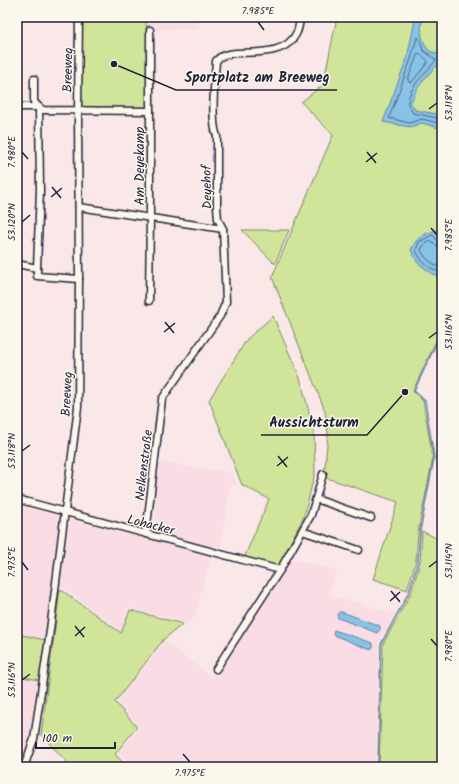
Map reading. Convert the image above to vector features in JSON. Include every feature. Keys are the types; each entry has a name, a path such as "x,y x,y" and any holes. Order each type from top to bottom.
{"street":[{"name":"Breeweg","path":"24,767 34,739 49,638 78,407 79,17"},
{"name":"Deyehof","path":"162,399 220,316 226,302 223,228 218,219 217,207 217,136 215,131 214,112 216,61 224,54 276,50 287,45 293,40 301,17"},
{"name":"Am Deyekamp","path":"149,301 150,30"},
{"path":"34,78 34,102 43,110 150,111"},
{"path":"17,107 39,107"},
{"path":"39,107 40,190 37,276 79,279"},
{"path":"79,207 223,228"},
{"path":"17,264 37,268"},
{"name":"Nelkenstraße","path":"146,534 162,399"},
{"path":"216,669 280,570 311,515 323,474"},
{"name":"Lohacker","path":"17,499 64,513 280,570"},
{"path":"316,499 370,518"},
{"path":"302,531 359,550"}],"shaded area":[{"path":"147,17 198,17 199,29 147,29"},
{"path":"159,462 232,473 237,485 230,485 220,548 214,546 194,617 186,623 128,607 120,630 60,585 69,520 154,541"},
{"path":"17,503 60,517 47,627 30,737 19,767 17,767"},
{"path":"290,558 337,571 328,595 395,614 379,643 376,767 131,767 118,753 141,727 117,701 165,642 209,675 218,674"}],"green space":[{"path":"85,17 146,17 148,108 80,108 82,20"},
{"path":"337,17 442,17 442,328 413,391 423,401 433,458 418,532 416,561 407,590 373,579 398,502 324,477 328,434 325,411 272,277 333,135 301,102 323,85"},
{"path":"242,230 289,230 275,264"},
{"path":"273,316 300,378 314,431 315,473 304,516 278,567 244,558 269,499 242,485 209,400 247,339"},
{"path":"422,531 442,541 442,767 379,767 383,644 411,593 420,563"},
{"path":"60,589 121,633 130,610 183,624 164,639 115,702 137,727 115,754 127,767 72,767 41,735"},
{"path":"17,634 45,640 39,680 17,676"}],"water":[{"path":"414,17 424,17 421,28 423,41 428,49 440,55 442,61 420,85 411,103 415,110 442,115 442,129 422,123 410,127 383,122 407,58 415,20"},
{"path":"436,230 442,241 442,277 432,274 417,262 411,250 415,242 420,237"},
{"path":"339,612 380,626 380,629 377,633 338,618 337,615"},
{"path":"334,630 373,643 373,648 371,650 336,636 333,634"}],"waterway":[{"path":"378,767 381,644 409,592 418,562 420,531 434,458 425,401 414,391 442,331"}],"place":[{"name":"Sportplatz am Breeweg","path":"114,64"},
{"name":"Aussichtsturm","path":"405,392"}]}
